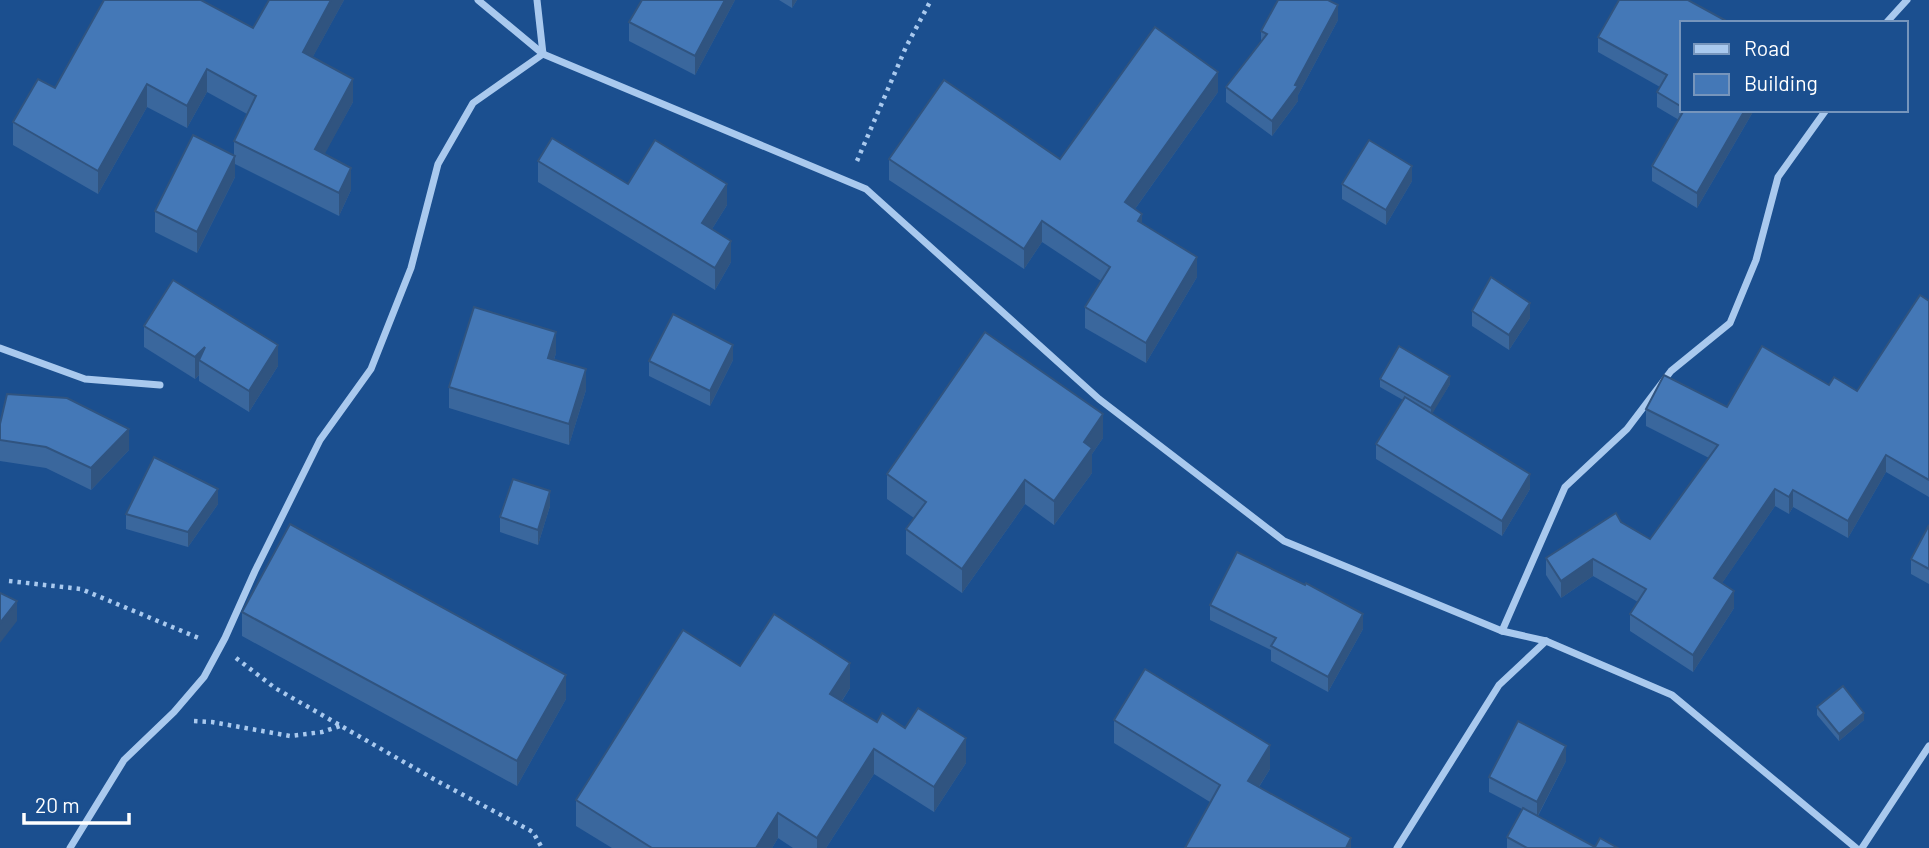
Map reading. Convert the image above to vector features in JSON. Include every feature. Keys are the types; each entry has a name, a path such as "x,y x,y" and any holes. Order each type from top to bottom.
{"street":[{"path":"478,0 542,54 866,189 1099,400 1284,541 1502,631 1546,641 1672,695 1856,848"},
{"path":"537,0 542,54"},
{"path":"1888,21 1907,0"},
{"path":"70,848 124,760 204,677 221,647 255,571 320,440 371,369 411,268 438,164 473,103 542,54"},
{"path":"1502,631 1565,487 1627,429 1671,371 1730,323 1756,260 1778,177 1825,112"},
{"path":"0,348 86,379 160,385"},
{"path":"1398,848 1499,685 1546,641"},
{"path":"1862,848 1929,746"}],"path":[{"path":"848,181 906,47 931,0"},
{"path":"9,581 81,589 221,647 275,688 533,832 542,848"},
{"path":"165,720 212,722 290,736 322,732 341,726"}],"building":[{"path":"104,0 201,0 253,28 269,0 331,0 303,52 353,79 315,149 351,168 339,193 234,141 256,96 207,69 187,106 147,84 98,171 13,122 38,79 55,88"},
{"path":"642,0 725,0 695,56 629,22"},
{"path":"1278,0 1328,0 1338,5 1295,85 1298,86 1272,121 1226,87 1267,34 1261,31"},
{"path":"1619,0 1688,0 1726,21 1680,21 1680,106 1657,92 1667,75 1598,37"},
{"path":"1155,27 1218,72 1125,202 1142,214 1138,221 1197,257 1146,343 1085,307 1110,267 1042,221 1024,249 889,159 944,80 1060,159"},
{"path":"1683,112 1744,112 1697,193 1652,166"},
{"path":"193,135 235,156 197,232 155,211"},
{"path":"552,138 628,184 655,140 727,184 702,223 731,241 715,268 538,161"},
{"path":"1369,140 1412,166 1386,210 1342,184"},
{"path":"1491,277 1530,303 1509,335 1472,311"},
{"path":"173,280 278,345 249,391 199,360 205,347 195,357 144,326"},
{"path":"1920,295 1929,301 1929,480 1886,455 1848,521 1793,490 1789,497 1775,489 1714,578 1734,591 1693,655 1630,614 1646,589 1593,559 1561,581 1546,558 1616,513 1621,522 1650,539 1718,445 1646,409 1664,375 1727,407 1762,346 1829,385 1834,377 1857,391"},
{"path":"474,307 556,332 548,358 586,369 569,424 449,387"},
{"path":"673,314 733,345 710,391 649,361"},
{"path":"985,332 1103,414 1084,442 1092,448 1054,501 1025,480 962,569 906,529 926,502 887,474"},
{"path":"1399,346 1450,376 1431,408 1380,379"},
{"path":"7,394 67,398 129,429 91,468 46,447 0,440 0,424"},
{"path":"1405,397 1530,474 1502,521 1376,444"},
{"path":"154,457 218,489 188,532 126,514"},
{"path":"513,479 550,491 538,530 500,517"},
{"path":"290,524 566,675 517,761 242,612"},
{"path":"1929,525 1929,569 1911,559"},
{"path":"1237,552 1305,585 1306,583 1363,614 1328,677 1271,646 1276,638 1210,605"},
{"path":"0,593 17,601 0,623"},
{"path":"774,614 850,663 830,694 877,722 882,713 905,728 918,708 966,738 934,787 874,749 817,838 778,813 756,848 652,848 576,800 683,630 740,666"},
{"path":"1145,669 1270,745 1248,781 1351,838 1346,848 1185,848 1220,785 1114,720"},
{"path":"1843,686 1864,713 1839,734 1817,707"},
{"path":"1518,721 1566,746 1537,802 1489,777"},
{"path":"1523,808 1595,847 1600,838 1618,848 1527,848 1507,837"}]}
